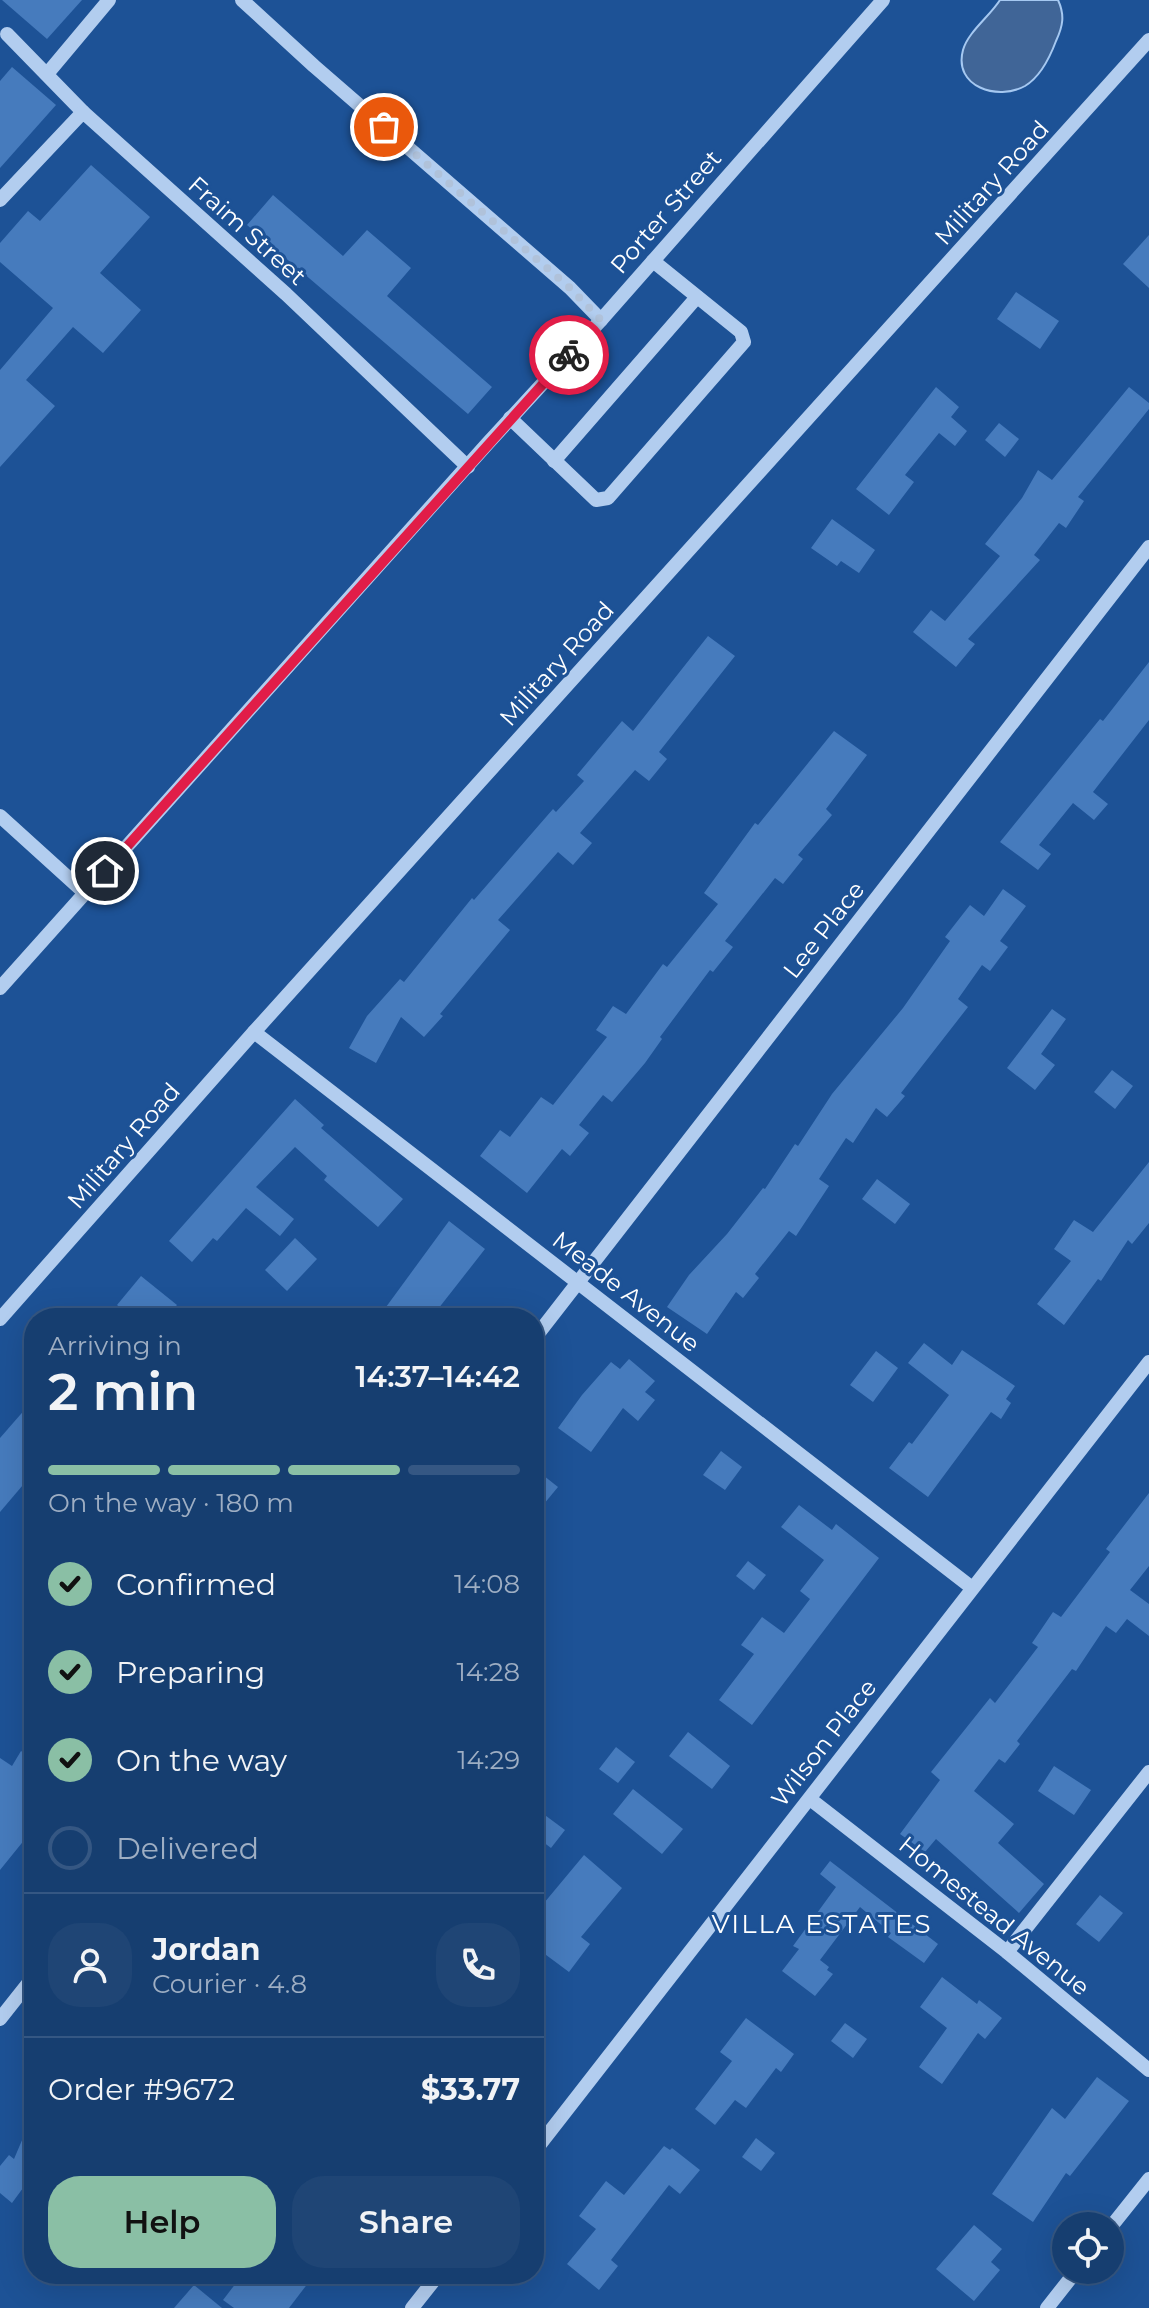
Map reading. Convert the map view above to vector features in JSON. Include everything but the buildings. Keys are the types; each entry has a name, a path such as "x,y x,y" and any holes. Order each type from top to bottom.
{"street":[{"path":"47,74 109,0"},
{"path":"242,0 570,288 601,320"},
{"name":"Porter Street","path":"0,988 601,320 883,0"},
{"name":"Fraim Street","path":"7,34 83,112 286,294 468,467"},
{"name":"Military Road","path":"0,1319 254,1032 1149,40"},
{"path":"0,200 83,112"},
{"path":"510,418 596,500 608,498 744,342 741,332 653,261"},
{"path":"554,461 697,297"},
{"name":"Lee Place","path":"544,1326 1149,547"},
{"path":"0,816 85,893"},
{"name":"Meade Avenue","path":"254,1032 971,1587"},
{"name":"Wilson Place","path":"544,2139 1149,1362"},
{"path":"1007,1952 1149,1772"},
{"name":"Homestead Avenue","path":"810,1799 1007,1952 1149,2070"},
{"path":"0,2019 24,1989"},
{"path":"1123,2212 1149,2179"},
{"path":"412,2308 431,2284"},
{"path":"1047,2308 1066,2284"}],"water":[{"path":"1000,0 1058,0 1062,16 1058,36 1040,72 1025,86 1003,92 980,88 971,82 962,63 963,50 969,37"}],"way so far":[{"path":"384,127 570,288 601,320 569,355"}],"district":[{"name":"VILLA ESTATES","path":"822,1924"}],"route":[{"path":"105,871 569,355"}]}
